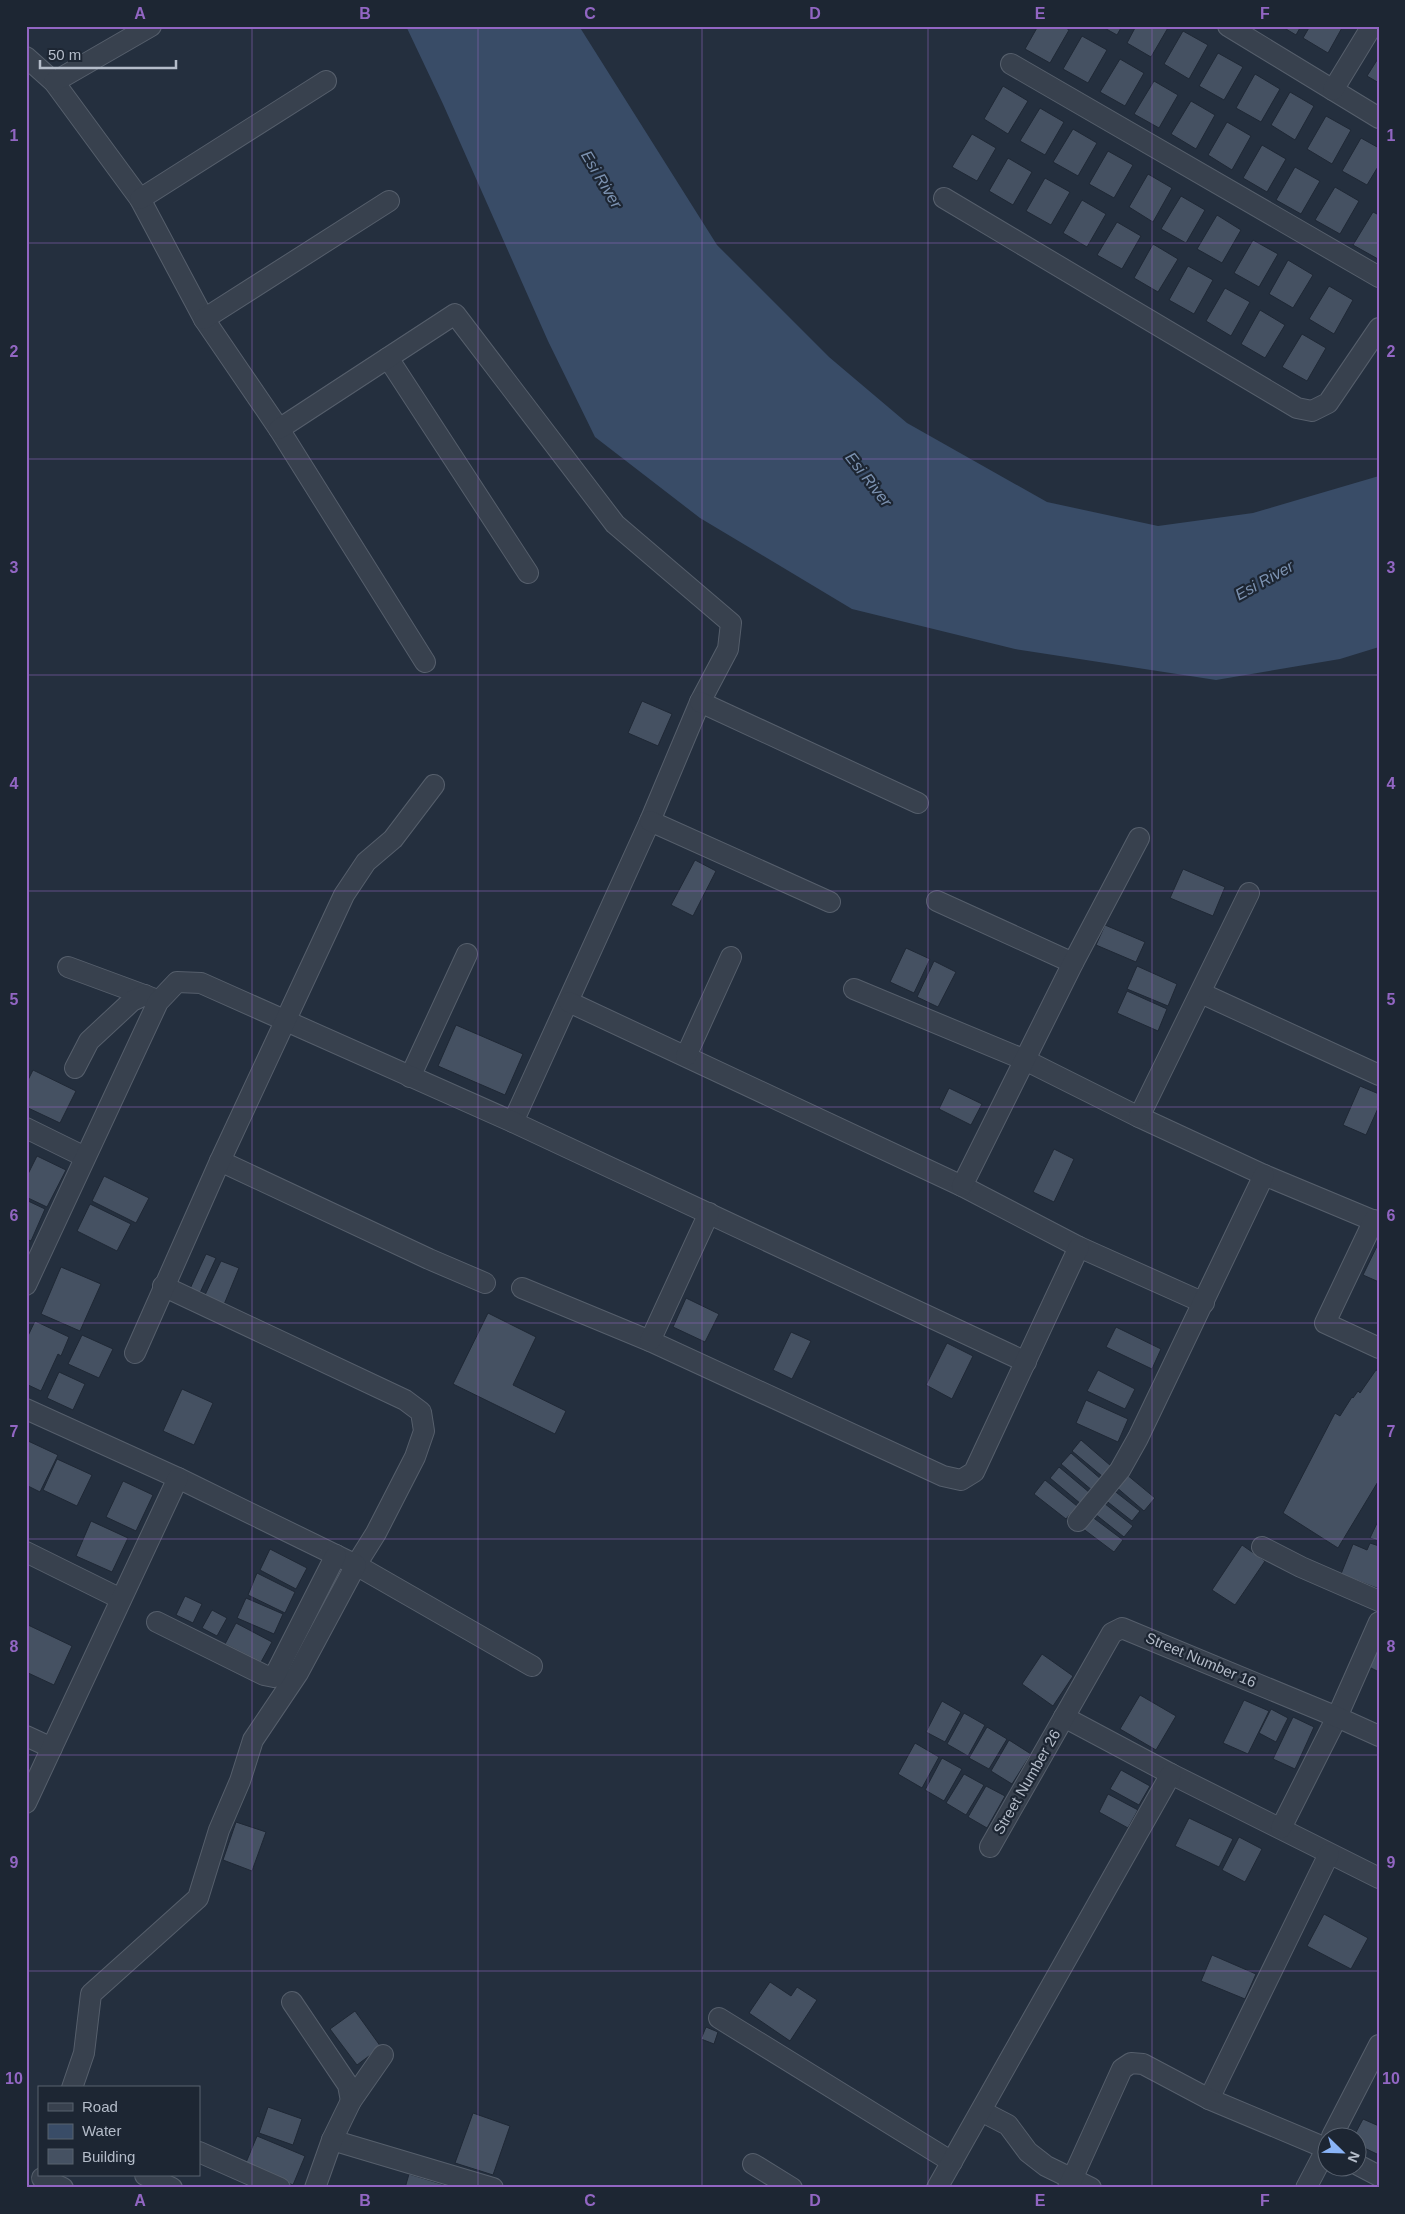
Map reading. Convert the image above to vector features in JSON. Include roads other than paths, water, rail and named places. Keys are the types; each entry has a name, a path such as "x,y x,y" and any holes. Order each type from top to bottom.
{"street":[{"path":"54,82 151,26"},
{"path":"1228,26 1379,118"},
{"path":"1333,90 1372,26"},
{"path":"26,57 54,82 140,199 204,319 278,429 425,662"},
{"path":"1011,64 1379,277"},
{"path":"140,199 326,81"},
{"path":"944,198 1297,408 1312,411 1328,404 1379,328"},
{"path":"204,319 388,201"},
{"path":"278,429 455,314 615,524 731,623 728,649 700,702 650,821 514,1122"},
{"path":"388,358 528,573"},
{"path":"700,702 918,802"},
{"path":"135,1353 220,1161 344,895 366,862 393,839 434,785"},
{"path":"650,821 830,902"},
{"path":"962,1186 1073,963 1139,838"},
{"path":"1139,1117 1249,893"},
{"path":"938,901 1073,963"},
{"path":"410,1076 467,954"},
{"path":"686,1056 731,957"},
{"path":"68,967 152,998"},
{"path":"75,1068 89,1041 132,1001 152,998 177,982 201,983 514,1122 1026,1362"},
{"path":"854,989 1025,1060 1139,1117 1264,1175 1376,1221 1325,1324 1379,1348"},
{"path":"1201,993 1379,1074"},
{"path":"28,1276 85,1157 152,998"},
{"path":"569,1002 962,1186 1079,1247 1204,1303"},
{"path":"26,1128 85,1157"},
{"path":"220,1161 429,1260 485,1283"},
{"path":"1078,1521 1120,1470 1141,1432 1264,1175"},
{"path":"650,1341 709,1213"},
{"path":"522,1288 650,1341 943,1476 961,1480 974,1472 1079,1247"},
{"path":"73,2086 84,2053 91,1994 198,1898 219,1830 240,1781 253,1740 298,1673 356,1565 376,1533 415,1457 424,1431 421,1412 406,1400 164,1286"},
{"path":"26,1409 178,1478 356,1565 532,1666"},
{"path":"26,1803 178,1478"},
{"path":"1262,1547 1301,1567 1379,1600"},
{"path":"26,1552 120,1599"},
{"path":"158,1622 264,1675 274,1677 336,1555"},
{"path":"1281,1828 1337,1717 1379,1622"},
{"name":"Street Number 16","path":"1064,1717 1112,1633 1122,1628 1379,1736"},
{"path":"1064,1717 1171,1774 1379,1878"},
{"name":"Street Number 26","path":"990,1847 1064,1717"},
{"path":"26,1736 52,1748"},
{"path":"937,2188 1171,1774"},
{"path":"1210,2098 1329,1854"},
{"path":"292,2002 348,2086 351,2101"},
{"path":"719,2018 952,2162"},
{"path":"1338,2126 1379,2045"},
{"path":"315,2188 332,2140 351,2101 383,2055"},
{"path":"981,2112 1008,2125 1028,2152 1046,2166 1077,2185 1122,2069 1131,2063 1143,2064 1210,2098 1318,2141"},
{"path":"332,2140 493,2188"},
{"path":"200,2152 280,2188"},
{"path":"753,2164 792,2188"},
{"path":"1306,2188 1318,2165"},
{"path":"147,2176 172,2188"},
{"path":"41,2180 63,2188"}],"water":[{"name":"Esi River","path":"406,26 579,26 717,245 829,357 907,423 1047,502 1158,526 1253,513 1379,476 1379,647 1340,659 1216,680 1015,649 852,609 700,518 595,437 548,341 443,104"}]}
